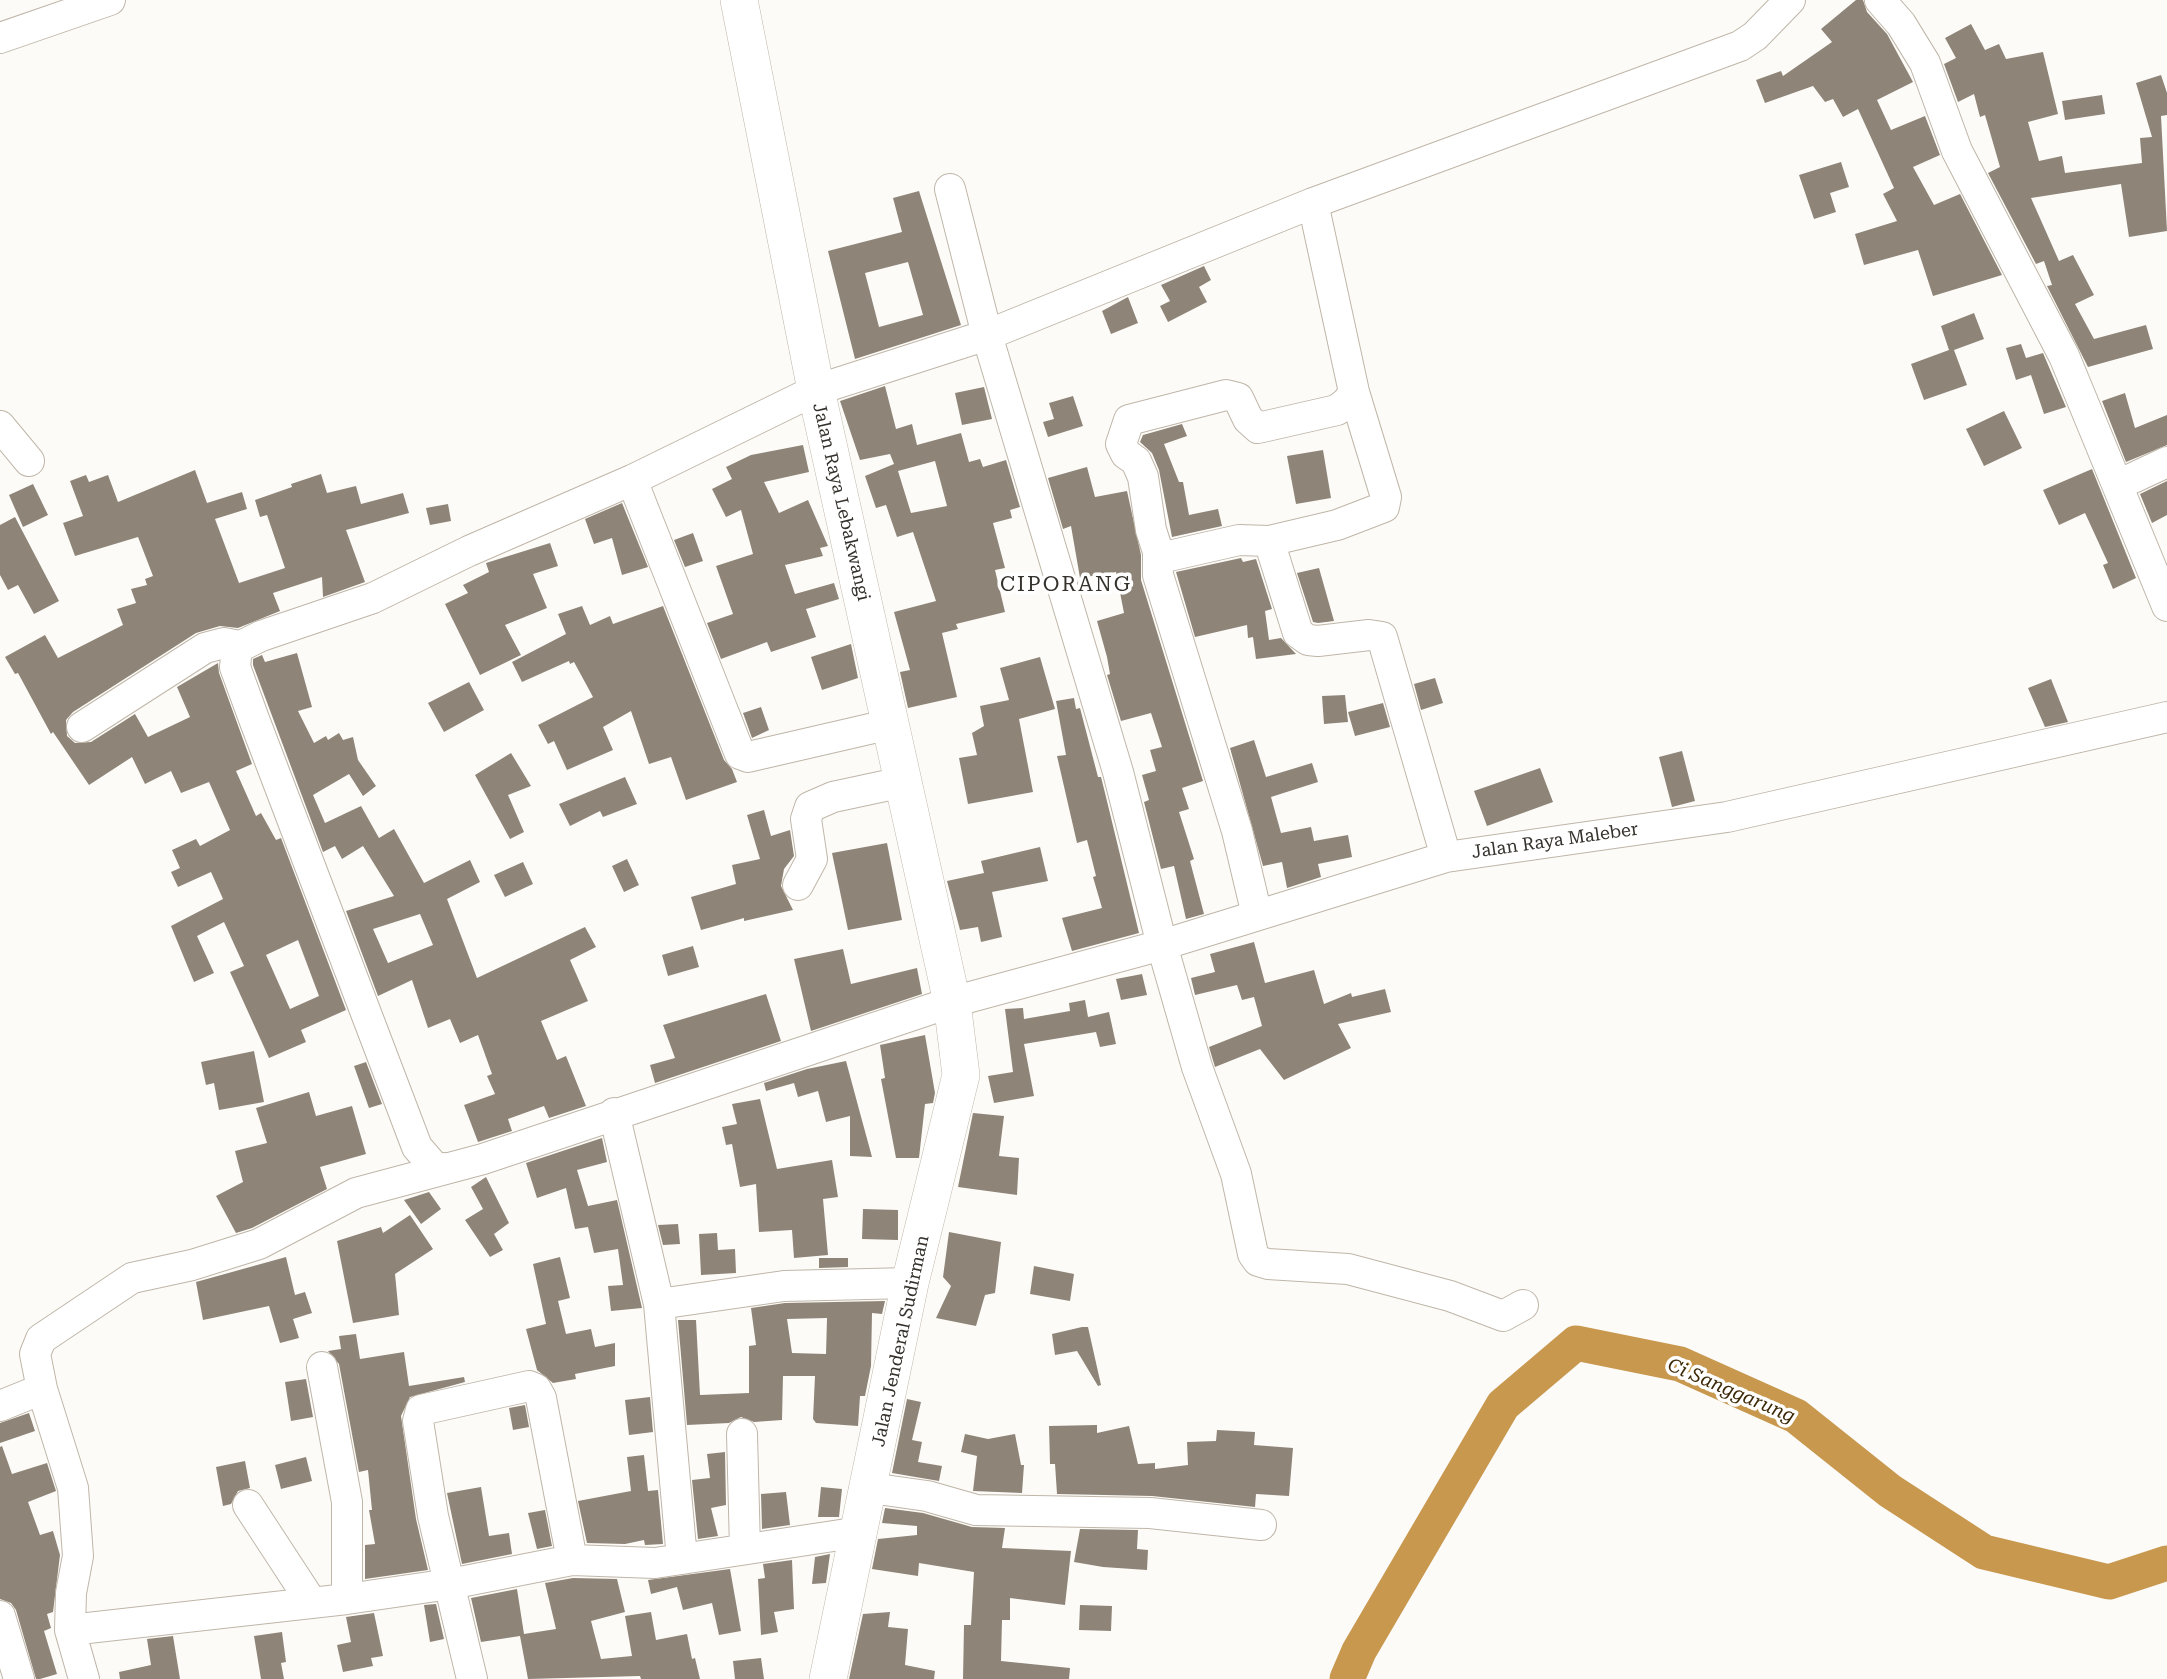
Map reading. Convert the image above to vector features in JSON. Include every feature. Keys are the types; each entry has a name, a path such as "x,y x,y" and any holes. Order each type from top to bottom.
{"main road":[{"name":"Jalan Raya Lebakwangi","path":"739,0 816,390 952,1002"},
{"name":"Jalan Jenderal Sudirman","path":"828,1679 870,1489 910,1283 961,1075 952,1002"}],"street":[{"path":"0,37 110,0"},
{"path":"444,1168 437,1170 417,1147 235,667 237,648 261,636 373,598 469,551 632,480 816,390 987,335 1313,204 1748,41 1790,0"},
{"path":"1880,0 1901,24 1925,63 1957,151 2064,356 2167,606"},
{"path":"950,189 987,335 1118,772 1197,1067 1236,1174 1252,1254 1258,1261 1348,1269 1450,1296 1503,1316 1523,1305"},
{"path":"1158,555 1160,558 1239,540 1269,541 1337,525 1384,507 1386,497 1354,391 1313,204"},
{"path":"1257,915 1237,831 1158,575 1158,555 1143,477 1136,461 1126,454 1121,444 1129,421 1226,395 1238,398 1248,419 1258,428 1337,410 1354,391"},
{"path":"0,426 29,461"},
{"path":"2118,485 2167,462"},
{"path":"632,480 740,754 748,757 891,724"},
{"path":"1269,541 1298,633 1308,640 1318,642 1369,635 1382,637 1446,857"},
{"path":"82,727 205,648 224,643 240,646"},
{"name":"Jalan Raya Maleber","path":"84,1679 70,1630 71,1593 78,1556 74,1501 54,1420 42,1389 35,1354 41,1339 132,1278 192,1265 259,1244 356,1193 483,1159 952,1002 1162,944 1446,857 1727,817 2167,717"},
{"path":"798,885 812,859 806,819 810,807 833,797 903,782"},
{"path":"614,1113 659,1304 682,1559"},
{"path":"659,1304 784,1286 910,1283"},
{"path":"321,1367 347,1502 347,1599"},
{"path":"472,1679 433,1516 418,1413 421,1410 529,1387 536,1389 541,1398 572,1560"},
{"path":"0,1406 42,1389"},
{"path":"742,1434 745,1549"},
{"path":"870,1489 926,1496 976,1510 1150,1513 1261,1525"},
{"path":"248,1504 312,1603"},
{"path":"70,1630 347,1599 450,1584 572,1560 655,1563 860,1532"},
{"path":"0,1616 19,1679"}],"building":[{"path":"1856,0 1863,0 1867,12 1887,34 1913,82 1877,100 1891,130 1925,116 1940,155 1913,167 1934,205 1960,194 2002,275 1933,296 1918,250 1864,265 1855,234 1897,221 1883,194 1894,188 1858,109 1843,117 1833,99 1825,102 1813,86 1765,103 1756,80 1781,71 1783,76 1832,42 1821,29"},
{"path":"1971,24 1985,50 1999,44 2006,59 2043,52 2058,114 2028,122 2039,161 2062,156 2065,173 2142,163 2140,138 2152,137 2136,83 2161,75 2167,93 2167,115 2161,116 2167,231 2129,237 2121,184 2031,198 2059,261 2073,255 2094,295 2075,304 2094,339 2146,325 2153,349 2088,367 2047,286 2052,285 2044,261 2036,264 1988,173 2000,167 1985,115 1980,117 1974,94 1958,102 1944,64 1956,58 1945,38"},
{"path":"2102,95 2105,114 2065,120 2062,101"},
{"path":"1841,162 1849,187 1830,193 1836,212 1814,219 1799,175"},
{"path":"919,191 961,325 855,359 828,251 902,232 893,198","holes":["908,262 923,315 879,327 865,273"]},
{"path":"1204,266 1211,280 1199,287 1207,302 1168,322 1160,306 1170,301 1161,285"},
{"path":"1128,297 1138,323 1111,334 1102,311"},
{"path":"1974,313 1984,339 1954,350 1967,385 1924,400 1911,364 1949,350 1941,326"},
{"path":"2021,344 2026,358 2043,353 2066,407 2044,414 2031,375 2016,380 2006,348"},
{"path":"885,386 896,429 912,424 917,445 961,433 969,462 980,459 983,467 1006,460 1020,507 1010,510 1012,518 993,523 1005,568 995,570 1005,612 956,624 958,629 942,633 957,697 908,708 900,672 910,670 894,612 936,601 913,532 897,537 886,505 876,508 865,476 894,464 890,454 860,460 840,401","holes":["935,461 947,506 911,513 898,471"]},
{"path":"984,387 992,419 962,425 955,393"},
{"path":"2125,393 2135,428 2167,415 2167,445 2126,462 2102,401"},
{"path":"1073,396 1083,426 1048,437 1043,422 1054,419 1049,403"},
{"path":"2004,411 2022,448 1984,466 1966,429"},
{"path":"1182,424 1187,436 1164,444 1179,482 1183,482 1189,515 1218,509 1222,526 1172,537 1159,470 1152,453 1140,442 1143,435"},
{"path":"803,445 809,472 764,482 779,513 808,500 828,546 820,548 823,556 785,565 795,594 834,583 839,599 806,609 816,637 771,652 767,642 721,659 707,623 733,614 716,566 753,554 741,510 726,517 712,489 732,479 726,467 751,455"},
{"path":"1323,450 1331,498 1296,504 1287,456"},
{"path":"1087,467 1095,497 1127,491 1141,555 1141,580 1203,781 1182,788 1189,809 1179,812 1194,859 1190,861 1204,914 1186,919 1174,866 1161,869 1144,802 1149,800 1142,775 1156,771 1150,750 1162,747 1151,713 1121,721 1107,675 1110,674 1107,657 1097,621 1124,613 1116,572 1080,578 1071,526 1063,529 1048,478"},
{"path":"2092,469 2136,578 2113,589 2103,565 2108,563 2085,513 2059,525 2043,490"},
{"path":"195,470 207,503 242,492 247,509 215,519 239,583 285,568 267,515 260,517 255,500 292,487 291,484 321,474 327,493 356,486 361,504 403,493 409,513 346,530 365,582 323,597 322,577 273,593 280,611 238,628 220,626 196,633 73,712 66,720 67,736 75,743 91,742 135,714 148,737 190,717 177,687 218,663 219,673 252,764 236,771 256,816 261,813 276,840 281,838 346,1010 301,1030 306,1042 269,1058 230,972 244,966 224,922 197,936 214,973 194,982 171,926 223,899 211,872 178,887 171,872 180,868 172,850 196,839 200,846 230,830 209,782 181,793 171,771 145,784 132,757 89,785 53,732 51,734 18,673 15,674 5,657 45,635 58,658 123,625 117,609 136,603 131,589 147,585 145,579 153,576 138,537 75,556 63,523 83,516 70,481 86,475 89,482 108,475 118,502","holes":["298,940 319,996 290,1009 266,955"]},
{"path":"2167,481 2167,515 2152,523 2140,494"},
{"path":"33,484 48,515 23,527 9,495"},
{"path":"622,503 648,567 622,575 612,538 594,544 585,519"},
{"path":"448,504 451,521 430,525 426,508"},
{"path":"15,517 59,601 34,614 18,585 8,590 0,575 0,525"},
{"path":"693,533 703,561 685,567 674,540"},
{"path":"550,543 558,566 533,574 547,608 505,625 521,655 480,675 445,604 468,593 463,585 489,572 486,563"},
{"path":"1241,558 1243,562 1256,559 1272,609 1265,611 1269,640 1281,638 1296,654 1256,659 1253,637 1248,638 1247,625 1195,637 1176,572"},
{"path":"1319,568 1334,621 1313,622 1297,573"},
{"path":"582,606 590,625 610,616 613,624 663,606 724,760 732,769 737,782 686,800 671,757 649,764 631,711 603,727 613,750 567,770 554,741 548,744 538,725 593,697 574,662 570,664 569,661 522,682 512,662 566,634 558,614"},
{"path":"851,644 858,678 822,690 811,657"},
{"path":"297,653 312,707 298,711 314,743 326,736 328,740 339,733 343,740 353,737 358,760 376,786 363,796 349,774 313,795 325,823 361,806 379,838 394,829 424,883 470,860 480,882 447,899 477,978 585,927 596,947 570,960 588,1001 541,1021 557,1060 566,1056 586,1106 549,1118 544,1106 508,1119 512,1131 478,1142 464,1105 495,1094 487,1076 492,1074 478,1035 460,1043 450,1019 428,1028 412,980 378,996 346,911 394,896 363,846 342,859 335,846 323,852 253,659 262,655 265,662","holes":["420,914 433,945 388,963 373,929"]},
{"path":"1040,657 1055,709 1019,719 1033,792 968,804 959,758 977,755 972,733 984,726 980,706 1009,700 1000,668"},
{"path":"1435,678 1443,703 1421,710 1414,684"},
{"path":"2051,679 2068,722 2045,727 2028,688"},
{"path":"469,682 484,710 444,732 428,703"},
{"path":"1345,695 1348,722 1324,724 1322,696"},
{"path":"1074,698 1076,709 1080,708 1098,777 1101,777 1139,933 1072,951 1062,918 1102,908 1093,877 1096,876 1087,840 1077,843 1057,756 1066,755 1056,701"},
{"path":"1383,703 1390,727 1355,736 1348,712"},
{"path":"761,707 769,730 752,738 743,713"},
{"path":"1254,740 1266,777 1312,763 1318,782 1271,797 1281,833 1311,827 1314,841 1348,835 1352,857 1318,864 1321,877 1287,888 1282,862 1263,866 1230,748"},
{"path":"1682,751 1695,801 1672,807 1659,757"},
{"path":"511,753 531,786 508,795 524,832 510,839 475,775"},
{"path":"1540,768 1553,802 1487,826 1474,791"},
{"path":"625,777 637,804 603,817 600,811 570,826 559,804"},
{"path":"764,810 771,836 790,830 794,856 784,869 781,886 793,910 744,921 744,918 701,930 691,897 736,884 732,865 760,859 747,815"},
{"path":"887,843 902,920 848,930 832,853"},
{"path":"1040,847 1048,881 992,892 1002,937 981,942 978,927 960,930 947,881 984,873 981,861"},
{"path":"627,859 639,885 624,892 612,866"},
{"path":"523,862 533,884 505,897 494,875"},
{"path":"1254,942 1265,983 1314,970 1324,1004 1351,993 1352,997 1385,989 1391,1012 1338,1024 1351,1048 1284,1080 1260,1049 1215,1067 1209,1047 1262,1026 1254,997 1242,1000 1237,985 1195,995 1191,978 1215,972 1210,954"},
{"path":"693,946 699,967 668,976 662,955"},
{"path":"843,949 851,984 917,968 922,994 811,1031 794,959"},
{"path":"1142,974 1147,995 1121,1000 1116,979"},
{"path":"766,994 781,1041 655,1083 650,1065 675,1058 663,1025"},
{"path":"1085,1000 1088,1017 1109,1012 1116,1044 1100,1047 1096,1032 1024,1044 1034,1096 994,1103 988,1076 1013,1072 1005,1009 1023,1008 1024,1019 1070,1011 1069,1003"},
{"path":"925,1035 935,1093 933,1103 925,1104 919,1158 896,1158 881,1079 885,1078 880,1045"},
{"path":"254,1051 264,1102 219,1110 214,1083 206,1085 201,1062"},
{"path":"846,1061 872,1157 850,1156 850,1116 826,1122 818,1091 798,1097 794,1083 766,1091 764,1083 807,1069"},
{"path":"366,1062 382,1104 369,1108 354,1066"},
{"path":"309,1092 316,1116 352,1106 366,1154 320,1167 327,1189 252,1228 236,1233 216,1196 243,1182 235,1151 267,1143 256,1108"},
{"path":"760,1099 777,1169 832,1160 838,1197 823,1199 828,1255 794,1258 792,1230 759,1232 756,1184 740,1187 732,1144 726,1145 722,1127 737,1124 732,1104"},
{"path":"973,1113 1004,1116 999,1156 1019,1158 1017,1195 958,1187"},
{"path":"602,1138 607,1162 577,1170 588,1206 617,1200 642,1308 611,1311 608,1286 623,1285 618,1249 594,1253 588,1227 575,1229 566,1188 537,1198 526,1163"},
{"path":"486,1177 509,1223 494,1234 503,1250 490,1257 465,1220 483,1209 471,1187"},
{"path":"429,1192 441,1209 421,1224 404,1200"},
{"path":"863,1209 898,1210 898,1240 862,1239"},
{"path":"410,1215 433,1249 395,1274 399,1315 353,1323 337,1241 381,1227 383,1233"},
{"path":"678,1224 680,1244 663,1245 658,1225"},
{"path":"949,1232 1001,1242 995,1293 985,1295 976,1326 936,1318 951,1286 943,1277"},
{"path":"717,1233 718,1250 735,1249 736,1273 701,1275 699,1234"},
{"path":"286,1257 295,1295 305,1292 312,1313 293,1319 299,1338 280,1343 269,1306 203,1320 196,1282"},
{"path":"560,1257 570,1298 558,1301 566,1334 591,1329 595,1347 615,1343 615,1366 575,1374 576,1379 553,1383 537,1370 526,1329 546,1324 533,1264"},
{"path":"819,1258 848,1258 848,1267 819,1268"},
{"path":"1034,1266 1074,1274 1070,1301 1030,1294"},
{"path":"885,1301 882,1314 872,1313 871,1366 865,1396 860,1396 858,1426 816,1423 813,1419 815,1376 783,1376 782,1420 754,1422 741,1417 729,1423 687,1425 678,1320 696,1320 700,1395 749,1393 749,1346 756,1345 751,1308 785,1303","holes":["827,1318 826,1354 792,1353 787,1319"]},
{"path":"1088,1327 1101,1385 1098,1386 1077,1351 1055,1355 1052,1334"},
{"path":"356,1334 360,1359 404,1352 409,1386 464,1377 465,1382 410,1397 401,1416 416,1519 428,1570 365,1579 365,1545 375,1544 369,1510 372,1510 368,1470 359,1472 339,1364 328,1351 341,1349 339,1336"},
{"path":"306,1379 313,1417 291,1421 285,1382"},
{"path":"650,1397 653,1432 629,1435 625,1400"},
{"path":"907,1399 921,1402 912,1440 922,1442 918,1462 942,1466 939,1481 892,1473"},
{"path":"525,1405 529,1427 513,1430 509,1408"},
{"path":"29,1413 35,1431 0,1443 0,1423"},
{"path":"1097,1425 1097,1433 1129,1426 1138,1464 1155,1463 1155,1469 1188,1465 1187,1442 1216,1441 1217,1430 1255,1432 1254,1445 1293,1448 1289,1496 1256,1494 1255,1507 1152,1496 1057,1494 1055,1464 1050,1464 1049,1426"},
{"path":"965,1434 988,1439 1015,1434 1021,1465 1024,1465 1022,1493 973,1491 977,1456 961,1452"},
{"path":"2,1446 12,1474 47,1463 56,1491 28,1502 40,1535 53,1531 60,1555 53,1612 47,1614 51,1628 44,1631 57,1674 40,1679 36,1679 16,1610 11,1603 0,1599"},
{"path":"725,1452 726,1505 711,1508 718,1536 698,1539 692,1480 710,1478 707,1454"},
{"path":"644,1455 648,1491 658,1490 663,1544 645,1545 644,1540 625,1544 587,1543 578,1501 631,1491 627,1457"},
{"path":"306,1457 312,1481 281,1489 275,1465"},
{"path":"245,1461 250,1488 238,1491 231,1504 223,1506 216,1467"},
{"path":"481,1487 489,1536 509,1533 512,1554 462,1564 447,1493"},
{"path":"821,1487 842,1489 839,1517 818,1517"},
{"path":"786,1492 790,1525 762,1529 761,1494"},
{"path":"885,1508 923,1513 972,1527 1005,1528 1002,1548 1071,1551 1065,1605 1010,1598 1010,1620 1002,1620 1001,1661 1070,1668 1069,1679 963,1679 964,1625 971,1625 974,1572 919,1563 918,1576 872,1569 878,1539 917,1535 917,1526 882,1523"},
{"path":"545,1510 552,1546 537,1549 528,1513"},
{"path":"1080,1529 1138,1530 1137,1549 1148,1550 1147,1570 1074,1562"},
{"path":"830,1554 826,1583 812,1584 815,1557"},
{"path":"792,1560 794,1609 774,1612 778,1632 761,1635 758,1579 765,1578 763,1564"},
{"path":"730,1569 741,1631 719,1635 712,1603 683,1610 677,1587 651,1594 648,1580"},
{"path":"573,1578 617,1579 625,1612 591,1621 601,1659 632,1656 625,1616 651,1612 656,1640 687,1634 692,1659 695,1658 700,1679 641,1679 640,1676 528,1679 520,1636 481,1642 471,1598 517,1589 524,1634 556,1629 545,1583"},
{"path":"436,1604 444,1639 430,1642 424,1605"},
{"path":"1080,1605 1112,1606 1111,1631 1079,1630"},
{"path":"890,1612 888,1627 908,1629 905,1665 935,1671 934,1679 849,1679 863,1614"},
{"path":"374,1613 383,1656 371,1658 373,1666 343,1672 337,1645 351,1642 346,1617"},
{"path":"282,1632 286,1662 281,1663 284,1679 261,1679 254,1636"},
{"path":"173,1636 180,1679 120,1679 119,1672 151,1665 147,1639"},
{"path":"761,1658 764,1679 735,1679 733,1661"}],"waterway":[{"name":"Ci Sanggarung","path":"1347,1679 1359,1651 1503,1405 1576,1343 1680,1364 1796,1416 1890,1491 1984,1552 2109,1582 2167,1563"}],"district":[{"name":"CIPORANG","path":"1066,585"}]}
